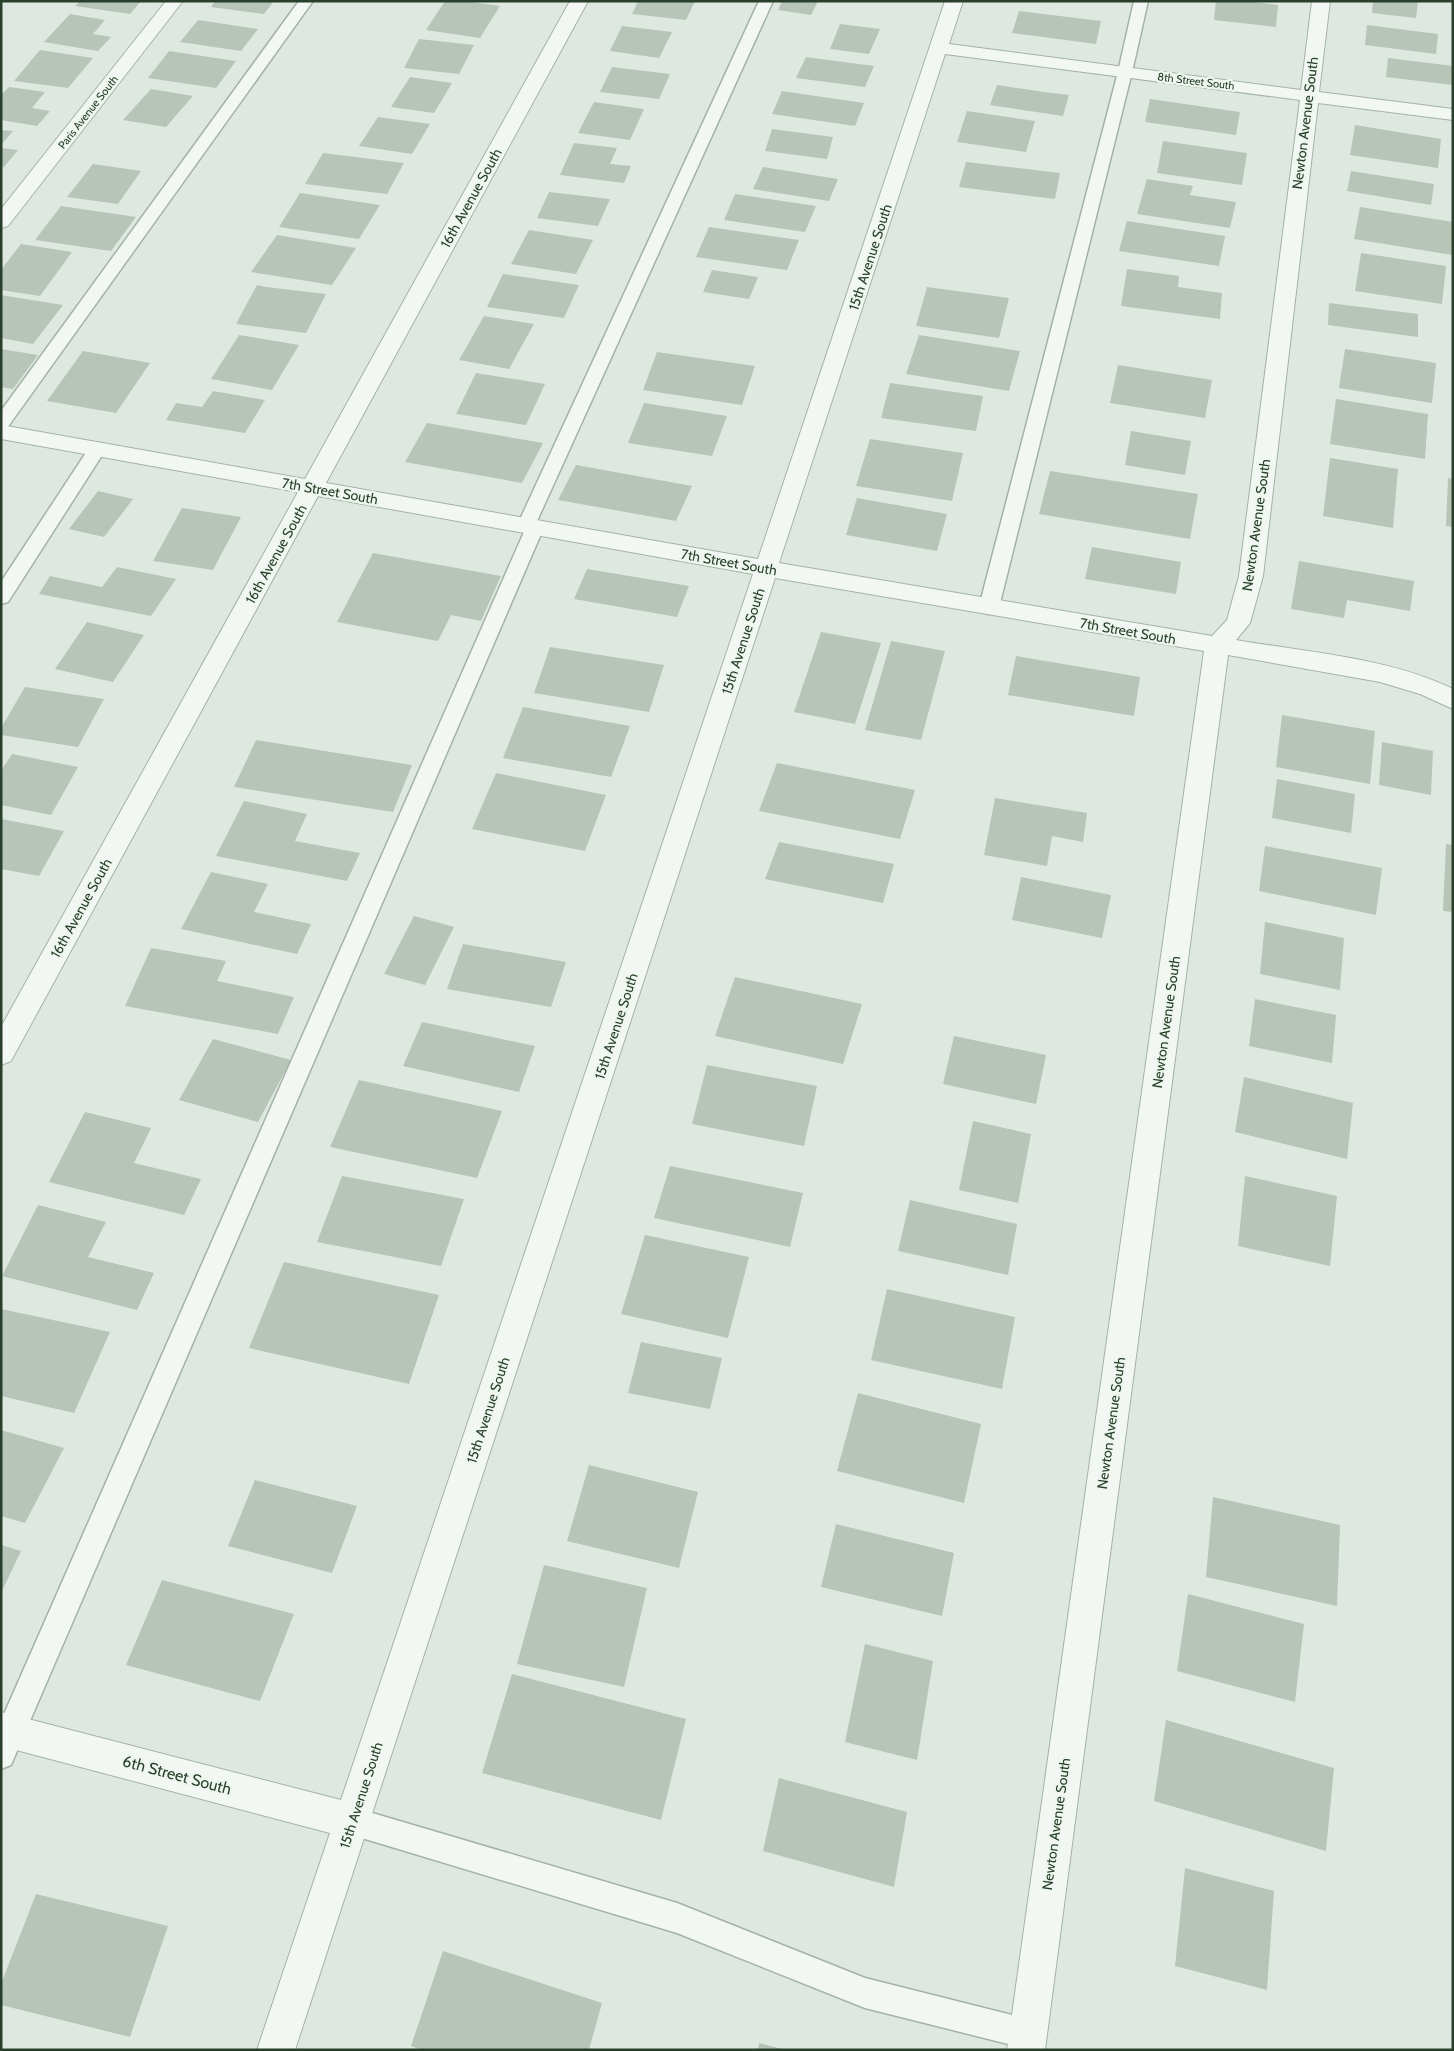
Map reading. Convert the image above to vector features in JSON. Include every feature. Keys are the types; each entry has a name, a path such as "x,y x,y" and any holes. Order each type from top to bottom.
{"street":[{"name":"Paris Avenue South","path":"1,222 174,1"},
{"name":"16th Avenue South","path":"1,1053 579,1"},
{"name":"15th Avenue South","path":"276,2050 768,569 954,1"},
{"name":"Newton Avenue South","path":"1027,2042 1217,646 1238,623 1251,576 1308,95 1321,1"},
{"name":"8th Street South","path":"939,48 1453,115"},
{"name":"7th Street South","path":"1,432 768,569 1382,673 1429,688 1453,700"},
{"name":"6th Street South","path":"5,1738 352,1822"}],"lane":[{"path":"1,424 306,1"},
{"path":"5,1738 530,527 766,1"},
{"path":"989,607 1125,72 1140,1"},
{"path":"1,596 97,449"},
{"path":"352,1822 677,1918 865,1994 1027,2042"}],"building":[{"path":"80,1 141,1 130,14 75,6"},
{"path":"215,1 274,1 264,14 211,7"},
{"path":"445,1 465,1 500,6 480,38 426,30"},
{"path":"638,1 695,1 686,20 632,14"},
{"path":"782,1 818,1 811,15 778,10"},
{"path":"1216,1 1244,1 1278,5 1276,27 1214,20"},
{"path":"1373,1 1418,1 1416,18 1372,13"},
{"path":"1019,11 1101,21 1096,44 1012,33"},
{"path":"70,14 105,20 93,34 111,37 98,51 44,42"},
{"path":"198,20 258,29 241,51 180,42"},
{"path":"840,24 880,29 869,54 830,49"},
{"path":"1367,25 1438,34 1436,54 1365,45"},
{"path":"622,26 672,32 659,58 610,51"},
{"path":"419,39 474,45 459,74 404,68"},
{"path":"40,50 93,58 68,88 14,81"},
{"path":"169,51 236,61 216,88 148,78"},
{"path":"806,57 874,66 865,87 796,78"},
{"path":"1388,58 1453,66 1453,85 1386,77"},
{"path":"612,67 670,74 659,99 600,92"},
{"path":"410,77 452,83 434,113 391,107"},
{"path":"997,85 1069,95 1063,116 990,105"},
{"path":"9,87 45,92 32,108 50,111 37,126 1,120 1,95"},
{"path":"151,89 193,96 166,127 123,120"},
{"path":"782,91 864,103 855,126 772,114"},
{"path":"1150,99 1240,112 1236,135 1145,122"},
{"path":"594,102 644,109 630,140 578,133"},
{"path":"967,111 1035,121 1026,152 957,142"},
{"path":"378,117 430,124 412,154 359,146"},
{"path":"1355,125 1441,139 1438,168 1350,155"},
{"path":"772,129 833,137 827,159 765,151"},
{"path":"1,130 13,131 1,145"},
{"path":"1163,141 1247,153 1242,185 1157,173"},
{"path":"574,143 617,148 610,164 631,166 624,183 560,175"},
{"path":"1,148 18,150 4,167 1,166"},
{"path":"323,153 404,163 387,194 305,184"},
{"path":"966,162 1060,173 1055,199 959,187"},
{"path":"93,164 141,171 118,204 67,197"},
{"path":"763,167 838,179 829,201 753,189"},
{"path":"1351,171 1434,184 1431,205 1347,191"},
{"path":"1147,179 1193,186 1190,195 1236,202 1230,228 1137,214"},
{"path":"549,192 610,199 598,226 537,218"},
{"path":"300,193 380,205 359,239 279,227"},
{"path":"735,194 816,206 805,232 724,220"},
{"path":"61,206 136,217 111,251 35,240"},
{"path":"1360,207 1453,222 1452,255 1354,239"},
{"path":"1127,221 1225,236 1219,266 1119,251"},
{"path":"709,227 799,240 787,270 696,257"},
{"path":"529,230 593,240 576,274 511,264"},
{"path":"277,235 356,248 332,285 251,272"},
{"path":"21,244 72,252 40,296 1,290 1,270"},
{"path":"1361,253 1446,266 1442,304 1355,291"},
{"path":"1127,269 1179,276 1178,287 1222,293 1220,319 1121,306"},
{"path":"712,270 758,277 749,299 703,292"},
{"path":"503,274 579,285 564,318 487,307"},
{"path":"257,285 326,294 306,333 236,324"},
{"path":"927,287 1009,298 999,338 916,326"},
{"path":"1,295 63,305 33,344 1,338"},
{"path":"1329,303 1418,314 1418,337 1328,325"},
{"path":"484,316 534,324 509,369 459,360"},
{"path":"239,335 299,345 272,390 211,379"},
{"path":"919,335 1020,351 1009,391 906,374"},
{"path":"1,349 38,355 13,389 1,387"},
{"path":"1345,349 1436,363 1432,403 1339,388"},
{"path":"83,351 150,363 116,413 47,401"},
{"path":"657,352 755,366 742,405 643,390"},
{"path":"1118,365 1212,380 1205,418 1110,403"},
{"path":"476,373 545,384 526,425 456,414"},
{"path":"890,383 983,396 976,431 881,418"},
{"path":"213,391 265,400 245,433 166,420 176,403 202,407"},
{"path":"1336,399 1428,414 1425,459 1330,444"},
{"path":"644,403 727,416 712,456 628,443"},
{"path":"427,423 543,443 522,483 405,462"},
{"path":"1131,431 1191,441 1185,475 1125,465"},
{"path":"870,439 963,453 952,501 856,486"},
{"path":"1330,458 1398,469 1393,528 1323,516"},
{"path":"576,465 692,486 676,521 558,500"},
{"path":"1050,471 1198,494 1190,539 1039,514"},
{"path":"1448,478 1453,479 1453,527 1446,526"},
{"path":"98,491 133,499 104,537 69,529"},
{"path":"857,498 947,514 937,551 846,535"},
{"path":"182,508 241,517 213,570 153,561"},
{"path":"1092,547 1181,562 1176,594 1085,579"},
{"path":"373,553 501,576 481,621 451,615 438,641 337,622"},
{"path":"1299,561 1414,581 1410,611 1347,600 1344,618 1291,609"},
{"path":"117,567 176,579 151,616 39,594 50,576 102,587"},
{"path":"587,569 689,586 677,617 574,599"},
{"path":"87,622 144,635 113,682 55,669"},
{"path":"821,632 881,643 855,724 794,712"},
{"path":"891,641 945,651 921,740 865,730"},
{"path":"550,647 664,665 649,712 534,693"},
{"path":"1016,656 1140,677 1134,716 1008,695"},
{"path":"25,687 104,699 78,747 1,735 1,728"},
{"path":"523,707 630,726 611,777 503,758"},
{"path":"1282,715 1375,731 1370,784 1276,767"},
{"path":"256,740 412,765 393,812 234,787"},
{"path":"1382,742 1433,751 1431,795 1379,785"},
{"path":"12,754 78,767 51,815 1,805 1,771"},
{"path":"777,763 915,790 900,839 759,811"},
{"path":"496,773 606,795 585,851 472,829"},
{"path":"1277,779 1355,794 1351,833 1272,818"},
{"path":"995,798 1087,813 1083,842 1052,836 1047,866 984,855"},
{"path":"244,801 307,814 295,841 360,853 347,881 216,856"},
{"path":"1,819 64,831 39,876 1,869"},
{"path":"779,842 894,864 883,903 765,879"},
{"path":"1446,844 1453,845 1453,912 1443,911"},
{"path":"1265,846 1382,868 1376,915 1259,891"},
{"path":"211,872 268,884 254,912 311,924 297,954 181,929"},
{"path":"1021,877 1111,895 1102,938 1012,920"},
{"path":"414,916 454,927 425,985 384,974"},
{"path":"1265,922 1344,938 1340,990 1260,974"},
{"path":"463,944 566,962 551,1007 447,989"},
{"path":"151,948 226,961 217,981 294,997 278,1034 125,1006"},
{"path":"735,977 862,1004 843,1064 715,1036"},
{"path":"1255,999 1336,1015 1332,1063 1249,1046"},
{"path":"422,1022 535,1046 519,1092 403,1066"},
{"path":"954,1036 1046,1055 1036,1104 943,1084"},
{"path":"213,1039 291,1060 258,1122 179,1100"},
{"path":"707,1065 817,1086 804,1146 692,1124"},
{"path":"1244,1077 1353,1103 1347,1159 1235,1132"},
{"path":"359,1080 502,1111 477,1178 330,1147"},
{"path":"85,1112 151,1128 134,1163 201,1179 184,1215 49,1182"},
{"path":"973,1121 1031,1134 1018,1203 959,1190"},
{"path":"670,1166 803,1193 790,1247 654,1218"},
{"path":"342,1176 464,1199 441,1266 317,1242"},
{"path":"1245,1176 1337,1196 1330,1266 1238,1246"},
{"path":"910,1200 1017,1224 1008,1275 898,1251"},
{"path":"38,1205 106,1222 88,1257 154,1273 137,1310 2,1276"},
{"path":"645,1235 749,1257 728,1338 621,1314"},
{"path":"284,1262 439,1295 409,1384 249,1348"},
{"path":"887,1289 1015,1317 1002,1389 871,1360"},
{"path":"1,1309 110,1332 74,1413 1,1396"},
{"path":"641,1342 722,1358 710,1409 628,1393"},
{"path":"858,1393 981,1424 964,1503 837,1471"},
{"path":"1,1430 64,1448 25,1523 1,1516"},
{"path":"589,1465 698,1492 679,1568 567,1541"},
{"path":"255,1480 357,1506 332,1573 228,1546"},
{"path":"1213,1497 1340,1525 1337,1606 1206,1577"},
{"path":"836,1524 954,1553 942,1616 821,1587"},
{"path":"1,1545 21,1551 1,1593"},
{"path":"544,1565 647,1588 624,1687 517,1664"},
{"path":"162,1580 294,1614 260,1701 126,1665"},
{"path":"1188,1594 1304,1624 1295,1702 1177,1671"},
{"path":"865,1644 933,1661 917,1760 845,1742"},
{"path":"512,1674 686,1719 661,1820 482,1773"},
{"path":"1166,1720 1334,1768 1326,1851 1154,1801"},
{"path":"779,1778 907,1812 894,1887 763,1851"},
{"path":"1185,1868 1274,1891 1267,1990 1175,1966"},
{"path":"36,1894 168,1926 130,2037 1,2005 1,1984"},
{"path":"443,1951 602,2003 589,2050 422,2050 411,2046"},
{"path":"759,2043 782,2049 782,2050 758,2050"}]}
